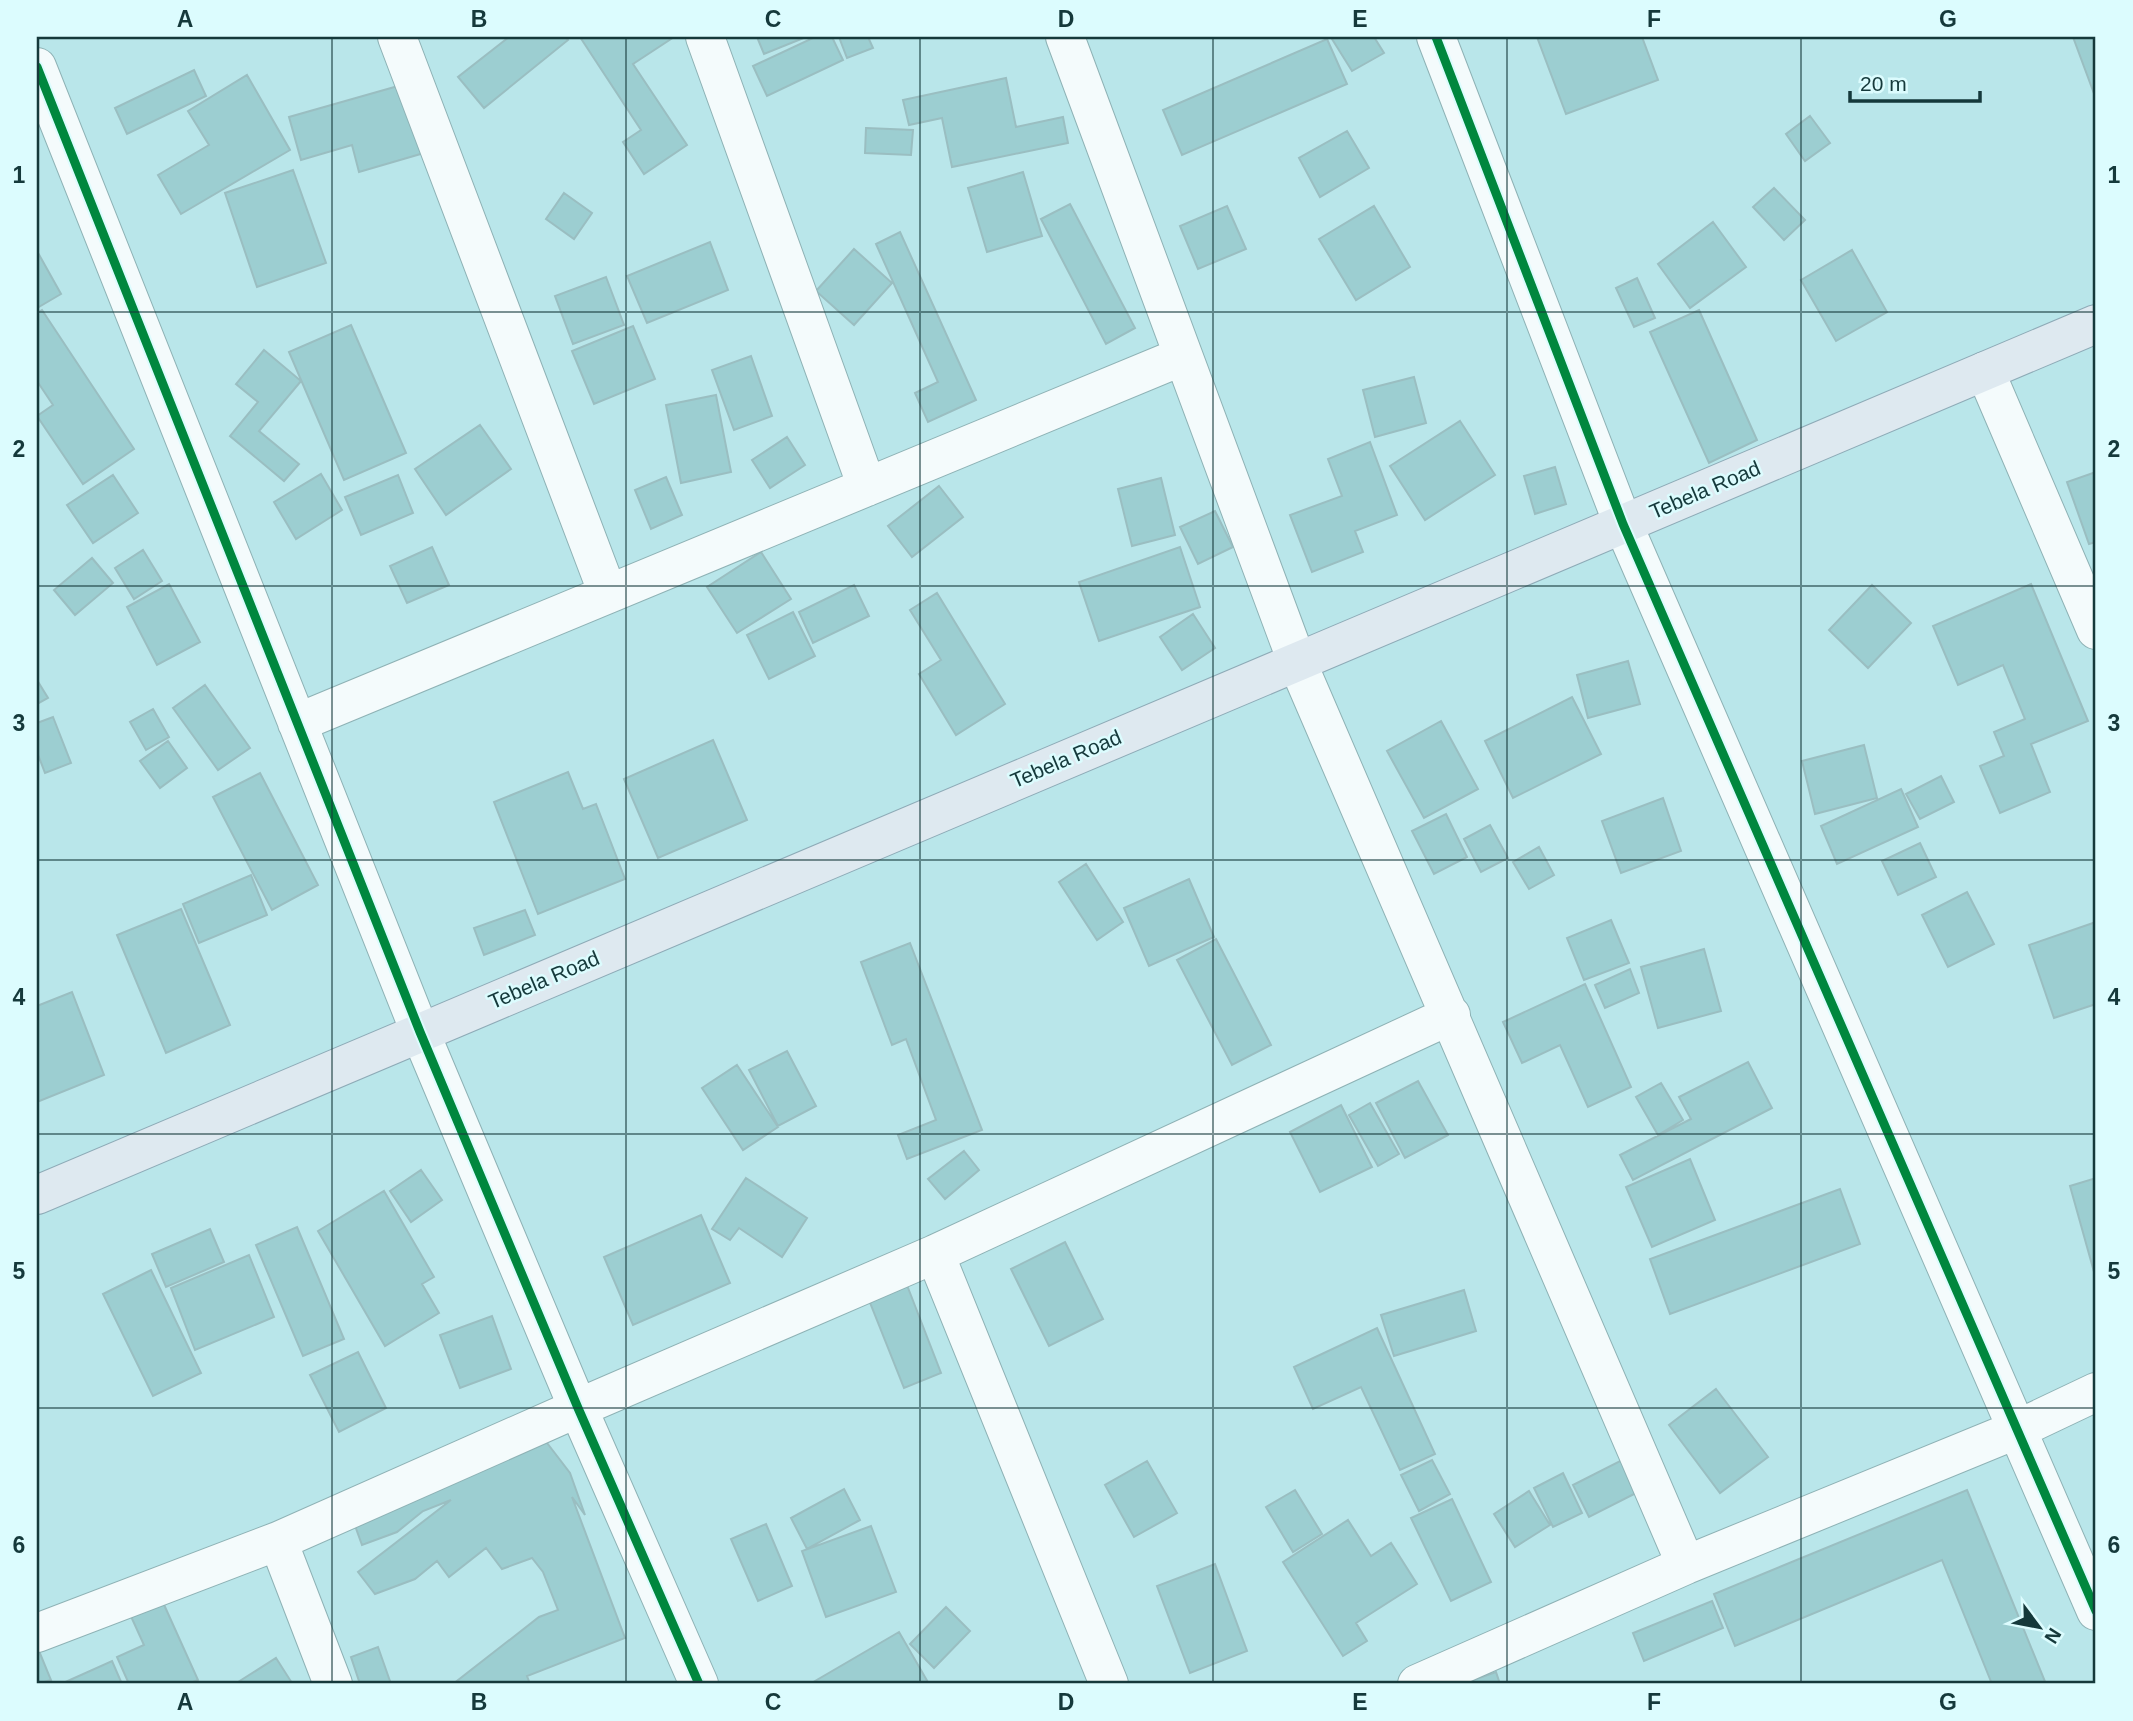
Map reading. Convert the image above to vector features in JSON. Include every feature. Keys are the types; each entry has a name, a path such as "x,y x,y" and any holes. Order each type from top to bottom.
{"main road":[{"name":"Tebela Road","path":"37,1195 2096,324"}],"street":[{"path":"397,37 608,594"},
{"path":"705,37 867,487"},
{"path":"1065,37 1297,662 1686,1565"},
{"path":"1436,37 1623,524 2096,1611"},
{"path":"37,67 420,1032 578,1408 699,1684"},
{"path":"296,723 1183,356"},
{"path":"1985,371 2096,629"},
{"path":"37,1633 278,1541 935,1254 1451,1015"},
{"path":"935,1254 1109,1684"},
{"path":"1417,1684 1686,1565 2018,1429 2096,1392"},
{"path":"278,1541 333,1684"}],"building":[{"path":"509,37 565,37 568,40 484,108 458,77"},
{"path":"580,37 674,37 633,64 687,145 644,174 623,142 641,130"},
{"path":"757,37 806,37 764,54"},
{"path":"815,37 832,37 843,60 767,96 753,66"},
{"path":"839,37 868,37 873,48 847,58"},
{"path":"1374,37 1384,53 1352,71 1332,39"},
{"path":"1537,37 1642,37 1658,80 1566,114"},
{"path":"2073,37 2096,37 2096,99"},
{"path":"1327,39 1347,84 1182,155 1163,110"},
{"path":"194,70 206,96 127,134 115,108"},
{"path":"247,75 290,150 181,214 158,175 209,145 188,111"},
{"path":"1006,78 1016,127 1063,117 1068,143 952,167 942,118 909,125 903,100"},
{"path":"405,84 424,153 359,172 352,145 301,160 289,117"},
{"path":"1810,116 1830,143 1805,161 1786,134"},
{"path":"866,128 913,130 911,155 865,153"},
{"path":"1347,131 1369,168 1320,197 1299,158"},
{"path":"293,170 326,263 257,287 225,193"},
{"path":"1023,172 1042,236 987,252 968,188"},
{"path":"1774,188 1805,220 1784,240 1753,207"},
{"path":"564,193 592,213 574,239 546,219"},
{"path":"1070,204 1135,328 1106,344 1041,219"},
{"path":"1227,206 1246,249 1198,269 1180,226"},
{"path":"1374,206 1410,267 1356,300 1319,239"},
{"path":"1713,222 1746,267 1690,308 1658,264"},
{"path":"900,232 976,400 928,422 915,393 938,382 876,244"},
{"path":"710,242 728,290 647,323 627,276"},
{"path":"854,249 892,283 854,325 816,291"},
{"path":"1852,250 1887,312 1836,341 1801,280"},
{"path":"37,251 61,294 37,308"},
{"path":"606,277 624,325 573,344 555,296"},
{"path":"1637,278 1655,318 1634,327 1616,288"},
{"path":"42,310 134,449 83,484 37,416 53,405 37,381 37,313"},
{"path":"1699,310 1757,440 1709,463 1650,332"},
{"path":"351,325 406,453 344,480 289,352"},
{"path":"633,326 655,379 594,404 572,351"},
{"path":"264,350 301,381 259,431 299,464 284,481 230,436 258,402 236,384"},
{"path":"751,356 772,416 734,430 712,370"},
{"path":"1414,377 1426,423 1375,437 1363,390"},
{"path":"716,395 731,472 681,483 666,405"},
{"path":"1460,421 1495,475 1425,520 1390,466"},
{"path":"480,425 511,469 446,515 415,469"},
{"path":"787,437 805,465 770,488 752,460"},
{"path":"1370,442 1397,515 1355,531 1363,552 1312,572 1290,515 1342,496 1328,459"},
{"path":"1555,467 1566,504 1535,514 1524,476"},
{"path":"2096,472 2096,542 2089,544 2067,482"},
{"path":"321,474 342,510 296,539 274,502"},
{"path":"113,475 138,513 93,543 67,505"},
{"path":"398,475 413,513 361,535 345,497"},
{"path":"666,477 682,515 651,529 635,490"},
{"path":"1161,478 1175,535 1132,546 1118,489"},
{"path":"939,486 963,517 912,557 888,526"},
{"path":"1215,511 1233,547 1198,564 1180,527"},
{"path":"432,547 449,585 407,603 390,566"},
{"path":"1180,547 1200,607 1099,641 1079,582"},
{"path":"143,550 162,581 134,599 115,568"},
{"path":"761,552 791,599 737,633 707,587"},
{"path":"92,558 113,583 75,615 54,590"},
{"path":"169,584 200,642 157,665 127,607"},
{"path":"2031,584 2088,721 2031,744 2050,792 2000,813 1980,766 2004,756 1994,732 2025,719 2003,665 1958,685 1933,626"},
{"path":"854,585 869,616 813,643 799,612"},
{"path":"1872,585 1911,623 1868,668 1829,630"},
{"path":"937,593 1005,704 956,735 919,674 941,660 910,610"},
{"path":"793,612 815,656 769,679 747,635"},
{"path":"1193,614 1215,648 1182,670 1160,637"},
{"path":"1628,661 1640,704 1588,718 1577,675"},
{"path":"37,680 48,698 37,704"},
{"path":"205,685 250,748 218,770 173,708"},
{"path":"1572,697 1601,754 1513,798 1485,741"},
{"path":"153,709 169,737 146,750 130,722"},
{"path":"53,717 71,763 45,773 37,752 37,723"},
{"path":"1441,721 1478,789 1424,818 1387,751"},
{"path":"713,740 747,820 658,858 624,779"},
{"path":"168,741 187,768 160,788 140,761"},
{"path":"1864,745 1877,798 1815,814 1802,761"},
{"path":"568,772 583,809 596,804 625,879 538,914 494,802"},
{"path":"260,773 318,885 272,910 213,797"},
{"path":"1941,776 1954,802 1920,819 1906,794"},
{"path":"1901,789 1918,827 1837,864 1821,826"},
{"path":"1663,798 1681,851 1621,873 1602,821"},
{"path":"1446,814 1467,857 1434,874 1412,831"},
{"path":"1490,825 1508,858 1481,872 1464,839"},
{"path":"1920,843 1936,877 1898,895 1882,861"},
{"path":"1539,847 1554,875 1529,889 1513,862"},
{"path":"1086,864 1123,922 1097,940 1059,882"},
{"path":"251,875 267,915 199,943 183,904"},
{"path":"1189,879 1214,937 1149,966 1124,908"},
{"path":"1967,892 1994,944 1948,967 1922,915"},
{"path":"181,909 230,1025 166,1053 117,935"},
{"path":"525,910 535,935 484,955 474,928"},
{"path":"1611,920 1629,963 1584,980 1567,938"},
{"path":"2096,922 2096,1004 2054,1018 2029,945"},
{"path":"1216,939 1271,1045 1232,1065 1177,960"},
{"path":"910,943 982,1130 907,1159 898,1135 936,1120 906,1039 892,1045 861,962"},
{"path":"1704,949 1721,1011 1658,1028 1641,967"},
{"path":"1630,969 1639,993 1605,1008 1595,985"},
{"path":"1585,984 1631,1087 1588,1107 1560,1045 1522,1063 1503,1022"},
{"path":"72,992 104,1075 37,1102 37,1006"},
{"path":"787,1051 816,1106 778,1126 749,1070"},
{"path":"1748,1062 1772,1108 1633,1180 1620,1155 1691,1119 1679,1097"},
{"path":"737,1065 778,1127 743,1150 702,1088"},
{"path":"1418,1081 1448,1135 1405,1158 1376,1103"},
{"path":"1661,1083 1683,1120 1658,1135 1636,1097"},
{"path":"1370,1103 1399,1154 1378,1166 1349,1115"},
{"path":"1341,1105 1372,1167 1320,1192 1290,1132"},
{"path":"964,1151 979,1170 945,1199 928,1179"},
{"path":"1690,1159 1715,1220 1652,1247 1626,1187"},
{"path":"421,1170 442,1200 411,1222 390,1191"},
{"path":"746,1178 807,1218 782,1257 739,1228 730,1240 712,1229"},
{"path":"2096,1178 2096,1279 2070,1186"},
{"path":"1840,1189 1860,1244 1670,1314 1650,1259"},
{"path":"384,1191 434,1277 422,1284 439,1313 385,1346 318,1231"},
{"path":"701,1215 730,1283 633,1325 604,1257"},
{"path":"297,1227 344,1339 303,1356 256,1245"},
{"path":"210,1229 224,1262 166,1287 152,1254"},
{"path":"1065,1242 1103,1319 1049,1346 1011,1269"},
{"path":"249,1255 274,1317 195,1350 171,1288"},
{"path":"151,1270 201,1373 153,1396 103,1294"},
{"path":"905,1280 941,1373 904,1388 867,1295"},
{"path":"1464,1290 1476,1331 1394,1356 1381,1315"},
{"path":"492,1316 511,1369 460,1388 440,1335"},
{"path":"1377,1328 1435,1454 1400,1470 1361,1387 1313,1409 1294,1367"},
{"path":"358,1352 386,1408 339,1432 310,1375"},
{"path":"1716,1389 1768,1457 1720,1493 1669,1425"},
{"path":"544,1439 570,1473 585,1515 572,1497 625,1638 527,1676 530,1684 453,1684 539,1617 558,1610 543,1572 532,1558 502,1569 486,1548 449,1577 437,1561 415,1579 375,1594 358,1572 451,1500 423,1511 397,1532 362,1545 349,1509"},
{"path":"1626,1458 1642,1490 1589,1517 1573,1485"},
{"path":"1432,1460 1450,1494 1419,1511 1401,1475"},
{"path":"1147,1461 1177,1513 1134,1537 1105,1485"},
{"path":"1563,1473 1582,1513 1553,1527 1534,1488"},
{"path":"844,1489 860,1520 807,1549 791,1518"},
{"path":"1295,1490 1322,1534 1293,1552 1266,1507"},
{"path":"1967,1490 2046,1684 1992,1684 1942,1560 1735,1646 1714,1594"},
{"path":"1529,1491 1550,1525 1515,1547 1494,1514"},
{"path":"1452,1499 1491,1582 1451,1601 1411,1518"},
{"path":"1348,1520 1371,1556 1391,1543 1417,1584 1356,1623 1367,1641 1343,1656 1283,1562"},
{"path":"766,1524 792,1586 758,1601 731,1539"},
{"path":"871,1526 896,1592 826,1617 802,1551"},
{"path":"1215,1564 1247,1651 1190,1673 1157,1586"},
{"path":"161,1598 198,1680 188,1684 129,1684 117,1657 144,1645 129,1612"},
{"path":"1712,1601 1723,1628 1644,1661 1633,1633"},
{"path":"946,1607 970,1631 934,1668 910,1644"},
{"path":"899,1632 929,1684 810,1684"},
{"path":"378,1647 391,1684 360,1684 351,1657"},
{"path":"39,1651 51,1680 37,1684 37,1652"},
{"path":"276,1658 292,1683 235,1684"},
{"path":"112,1661 122,1684 61,1684"},
{"path":"1496,1672 1500,1684 1462,1684"}],"cycle path":[{"path":"1436,37 1623,524 2096,1611"},
{"path":"37,67 420,1032 578,1408 699,1684"}]}
